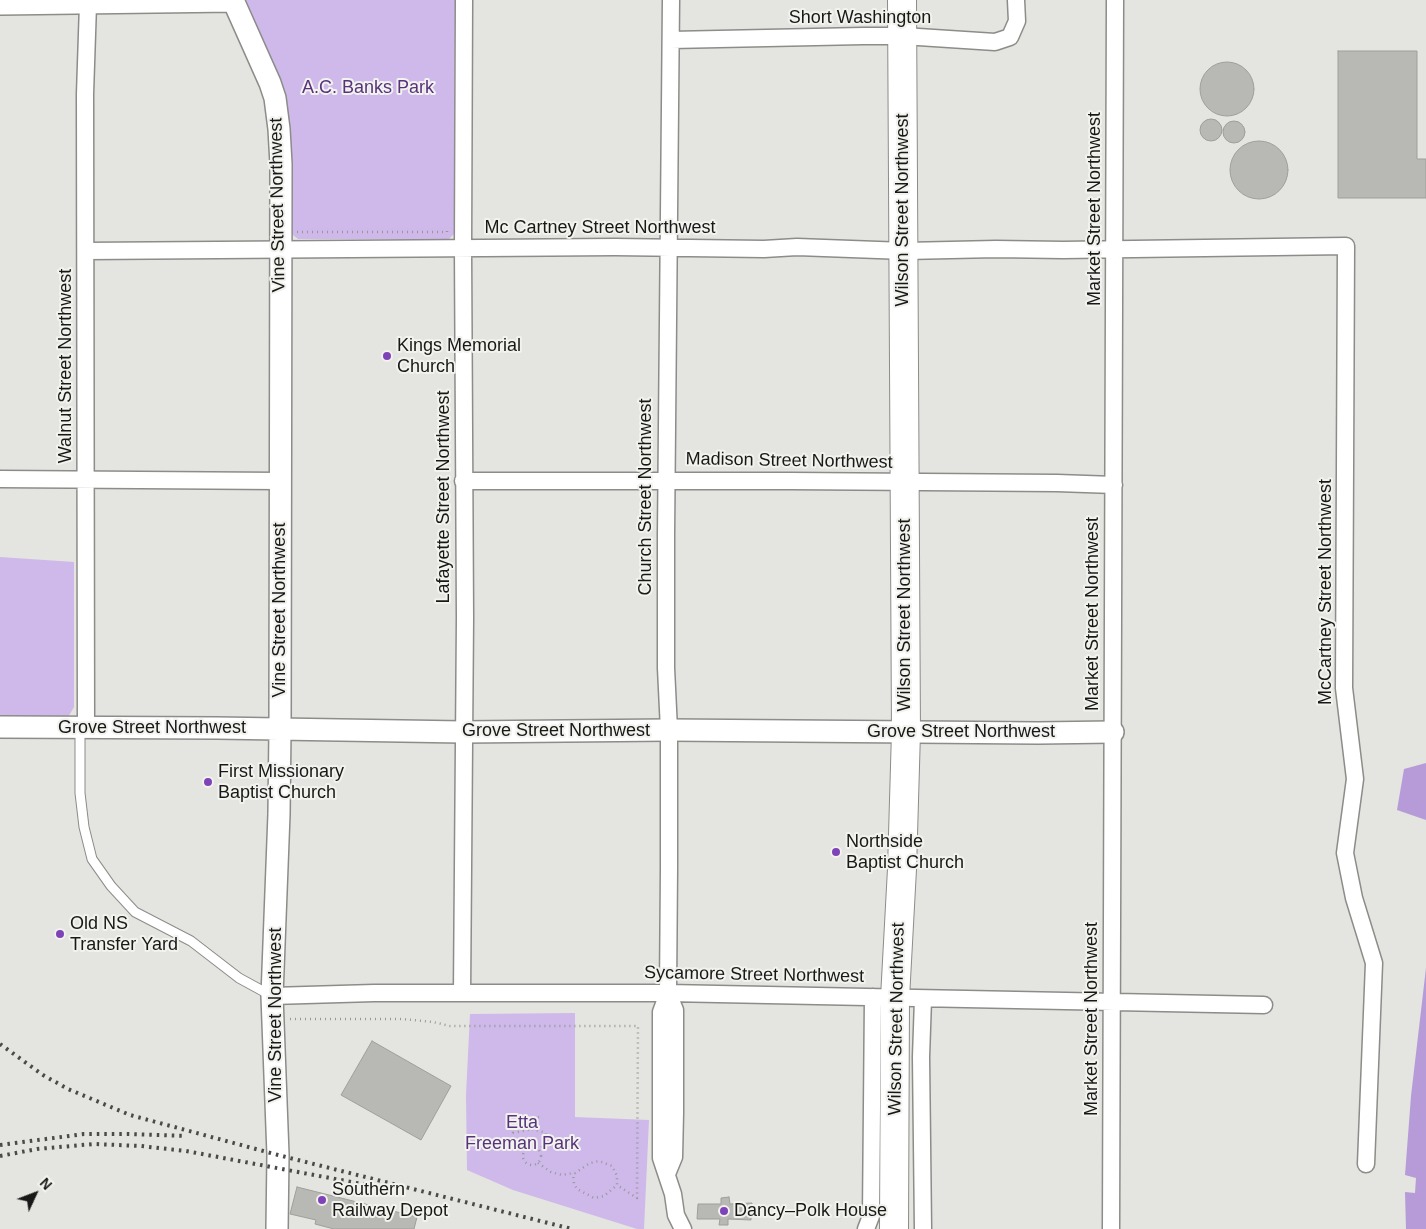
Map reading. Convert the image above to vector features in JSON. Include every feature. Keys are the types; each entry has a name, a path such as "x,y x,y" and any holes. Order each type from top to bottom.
{"highway":[{"name":"Wilson Street Northwest","path":"894,1229 884,997 902,869 906,732 902,0"}],"street":[{"path":"0,4 88,4 233,0"},
{"name":"Vine Street Northwest","path":"233,0 275,98 281,164 279,824 272,996 278,1155 277,1229"},
{"name":"Lafayette Street Northwest","path":"462,994 465,618 463,481 464,0"},
{"name":"Church Street Northwest","path":"670,0 666,668 669,730 668,993 661,1012 661,1158 667,1174 676,1215 683,1229"},
{"name":"Short Washington","path":"671,40 903,36 995,42 1010,37 1018,21 1016,0"},
{"name":"Market Street Northwest","path":"1111,1229 1116,0"},
{"name":"Walnut Street Northwest","path":"83,728 87,479 86,94 88,4"},
{"name":"McCartney Street Northwest","path":"1326,248 1346,246 1344,688 1355,779 1345,853 1354,898 1374,963 1366,1164"},
{"name":"Mc Cartney Street Northwest","path":"86,250 764,249 797,247 904,251 1326,248"},
{"path":"0,479 280,481"},
{"name":"Madison Street Northwest","path":"463,481 667,480 1114,485"},
{"name":"Grove Street Northwest","path":"0,727 463,732 669,730 1113,732"},
{"name":"Sycamore Street Northwest","path":"272,996 374,993 668,993 1264,1005"},
{"path":"866,1229 871,1216 884,997"},
{"path":"923,999 921,1057 923,1229"}],"lane":[{"path":"83,728 80,793 84,826 92,859 111,886 134,912 191,941 239,978 272,996"}],"path":[{"path":"294,232 447,232 448,223"},
{"path":"273,1019 402,1019 433,1022 450,1026 638,1026 638,1198 617,1186"},
{"path":"532,1129 534,1119 539,1117"},
{"path":"510,1144 514,1144 514,1133 532,1129 546,1133 546,1143 538,1150"},
{"path":"534,1147 538,1150 541,1156 538,1163 534,1165 528,1164 523,1157 524,1152 528,1148 534,1147"},
{"path":"538,1163 551,1172 562,1175 573,1173 590,1163 599,1161 612,1166 617,1176 617,1186"},
{"path":"573,1173 574,1184 577,1189 594,1198 604,1196 617,1186"}],"green space":[{"name":"A.C. Banks Park","path":"240,0 455,0 454,234 449,239 298,239 289,232 291,138 280,86"},
{"path":"0,557 74,562 74,707 67,719 0,718"},
{"name":"Etta Freeman Park","path":"575,1013 575,1117 649,1120 644,1229 637,1229 513,1190 467,1170 466,1095 470,1014"}],"shaded area":[{"path":"1426,763 1426,820 1397,810 1404,769"},
{"path":"1426,968 1426,1229 1406,1229 1405,1192 1415,1193 1416,1178 1405,1175 1411,1096"}],"building":[{"path":"1338,51 1417,51 1417,159 1426,159 1426,198 1338,198"},
{"path":"1227,62 1237,64 1246,70 1252,79 1254,89 1252,99 1246,108 1237,114 1227,116 1217,114 1208,108 1202,99 1200,89 1202,79 1208,70 1217,64"},
{"path":"1211,119 1221,126 1222,130 1215,140 1211,141 1201,134 1200,130 1207,120"},
{"path":"1234,121 1242,124 1245,132 1242,140 1234,143 1226,140 1223,132 1226,124"},
{"path":"1259,141 1270,143 1283,154 1288,170 1286,181 1275,194 1259,199 1248,197 1235,186 1230,170 1232,159 1243,146"},
{"path":"372,1041 451,1086 421,1140 341,1095"},
{"name":"Southern Railway Depot","path":"297,1187 417,1217 414,1229 334,1229 315,1224 316,1220 290,1214"},
{"name":"Dancy–Polk House","path":"729,1197 730,1204 752,1203 751,1220 728,1219 728,1225 719,1225 720,1219 697,1219 698,1204 721,1204 721,1198"}],"railway":[{"path":"0,1044 43,1075 68,1089 130,1115 278,1155 572,1229"},
{"path":"0,1145 84,1134 186,1136"},
{"path":"0,1156 37,1149 94,1144 141,1146 186,1151 378,1187"}],"place":[{"name":"Kings Memorial Church","path":"387,356"},
{"name":"First Missionary Baptist Church","path":"208,782"},
{"name":"Northside Baptist Church","path":"836,852"},
{"name":"Old NS Transfer Yard","path":"60,934"},
{"name":"Southern Railway Depot","path":"322,1200"},
{"name":"Dancy–Polk House","path":"724,1211"}]}
